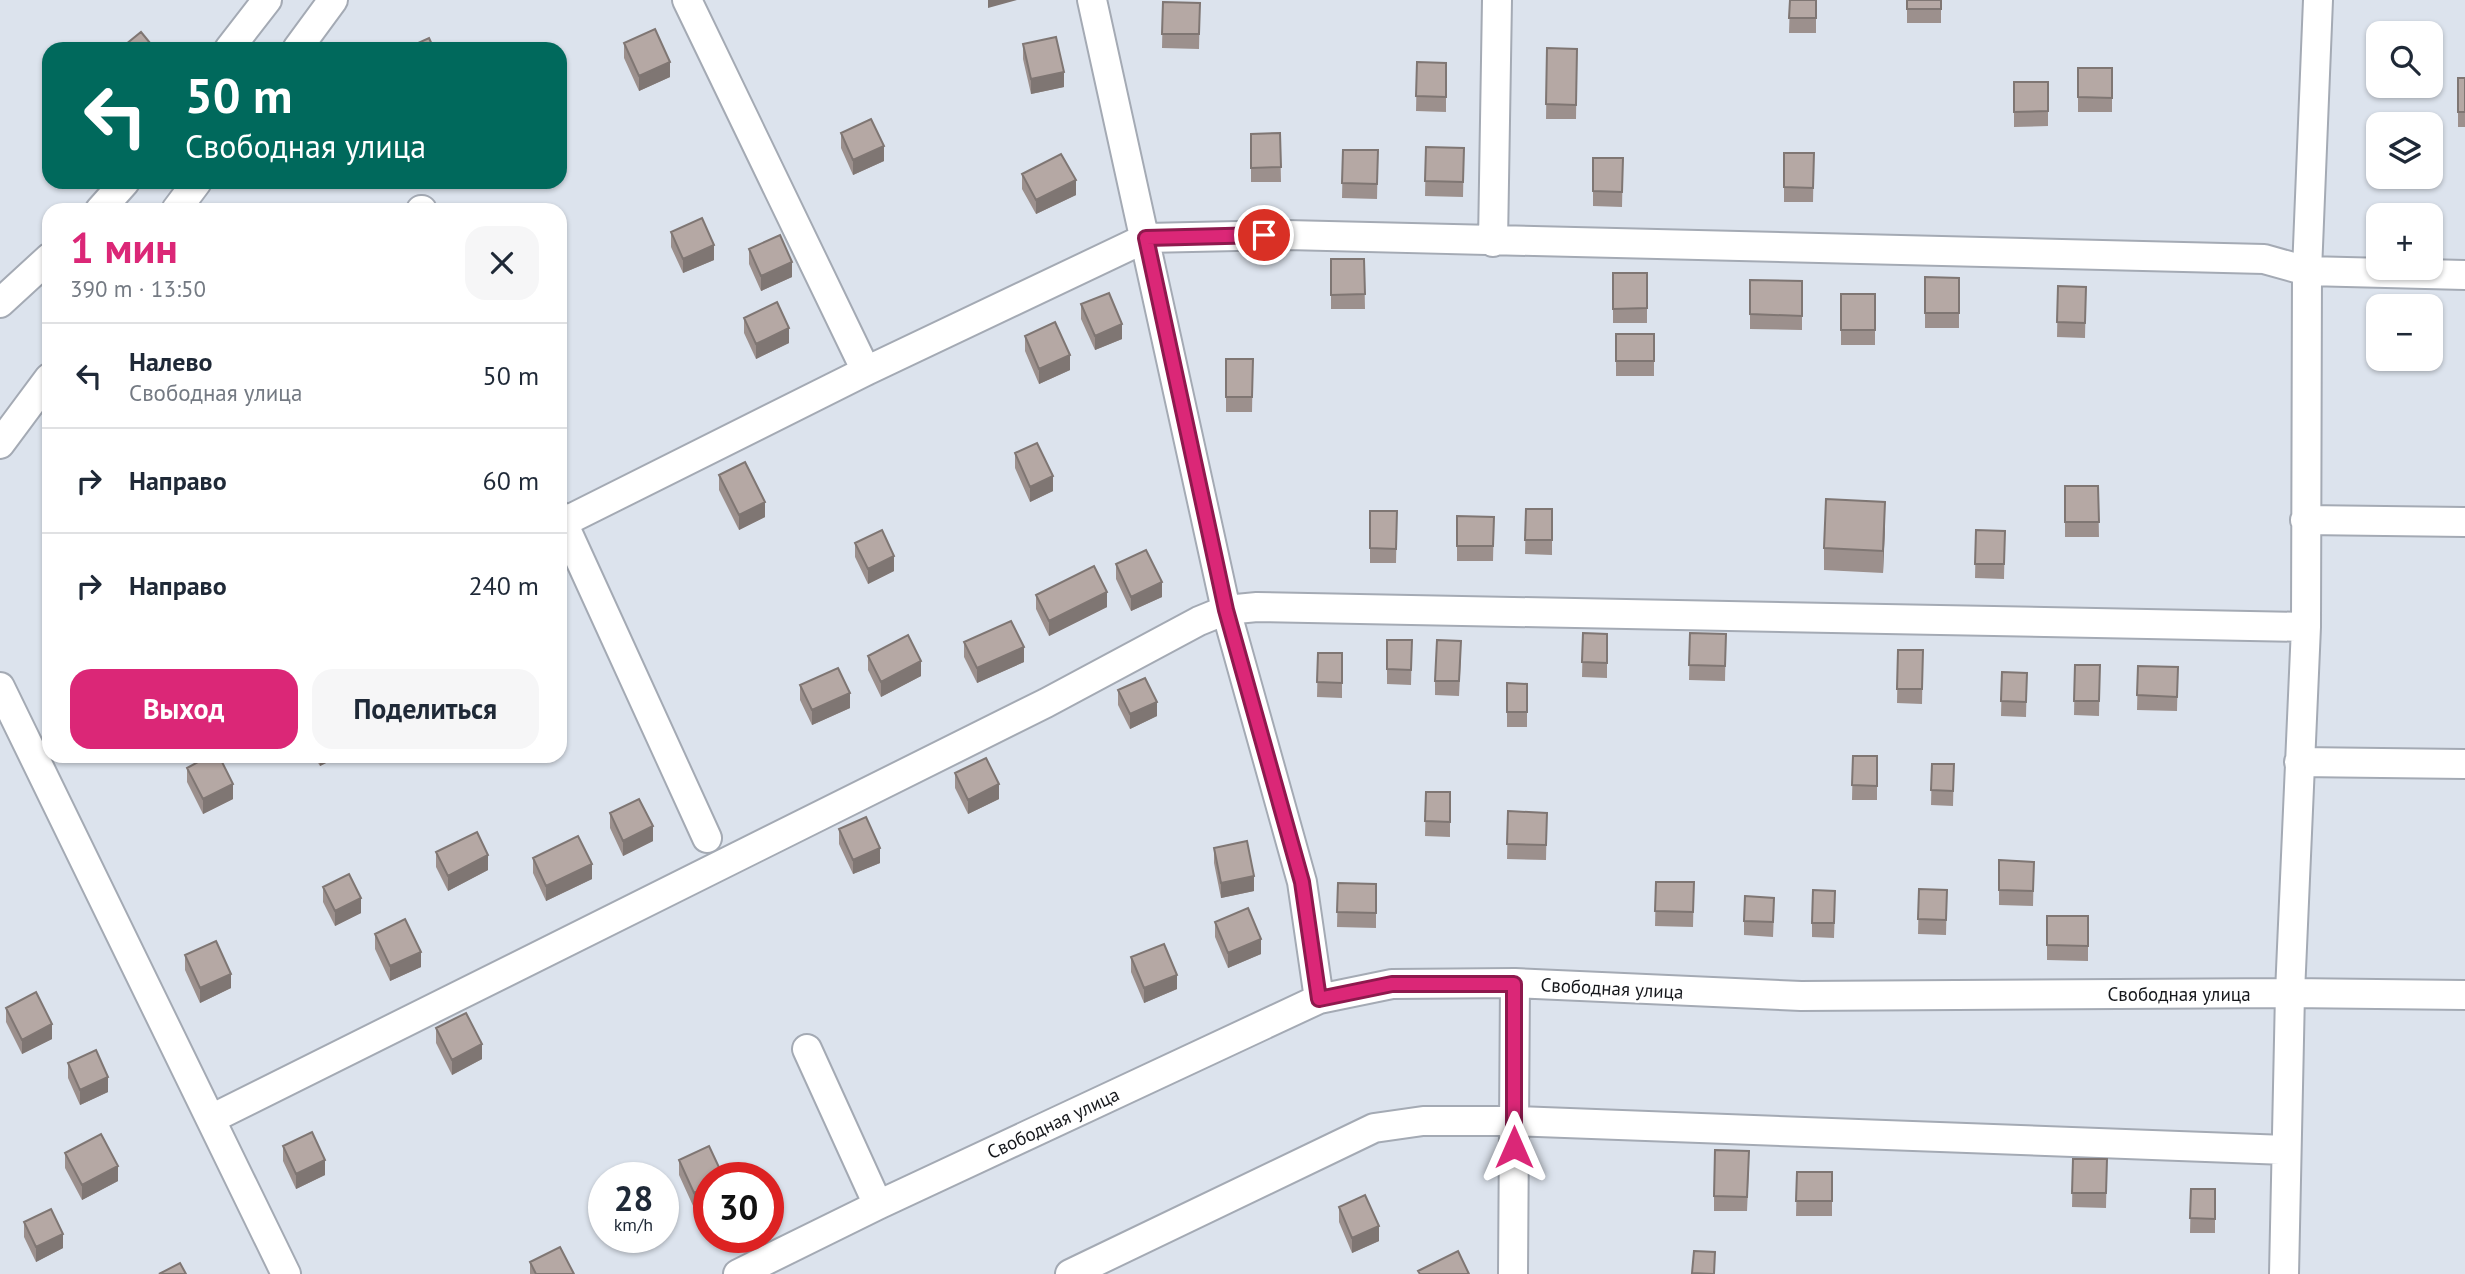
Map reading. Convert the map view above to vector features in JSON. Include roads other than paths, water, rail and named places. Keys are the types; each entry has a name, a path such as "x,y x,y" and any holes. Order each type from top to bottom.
{"street":[{"path":"234,42 267,0"},
{"path":"302,42 334,0"},
{"path":"687,0 866,371"},
{"path":"1092,0 1226,610 1302,882 1319,999"},
{"path":"1493,242 1497,0"},
{"path":"2284,1274 2290,993 2306,627 2307,271 2318,0"},
{"path":"106,203 119,189"},
{"path":"567,518 866,371 1146,238 1287,235 2264,259 2307,271 2465,275"},
{"path":"0,303 42,264"},
{"path":"0,444 42,387"},
{"path":"2305,520 2465,522"},
{"path":"567,534 707,838"},
{"path":"211,1119 1046,703 1199,621 1226,610 1257,607 2306,627"},
{"path":"0,687 286,1274"},
{"path":"2299,762 2465,764"},
{"name":"Свободная улица","path":"738,1274 878,1205 1319,999 1392,984 1514,984 1801,996 2290,993 2465,995"},
{"path":"1513,1274 1514,984"},
{"path":"807,1049 878,1205"},
{"path":"1070,1274 1374,1128 1423,1121 1514,1121 2286,1150"}]}
